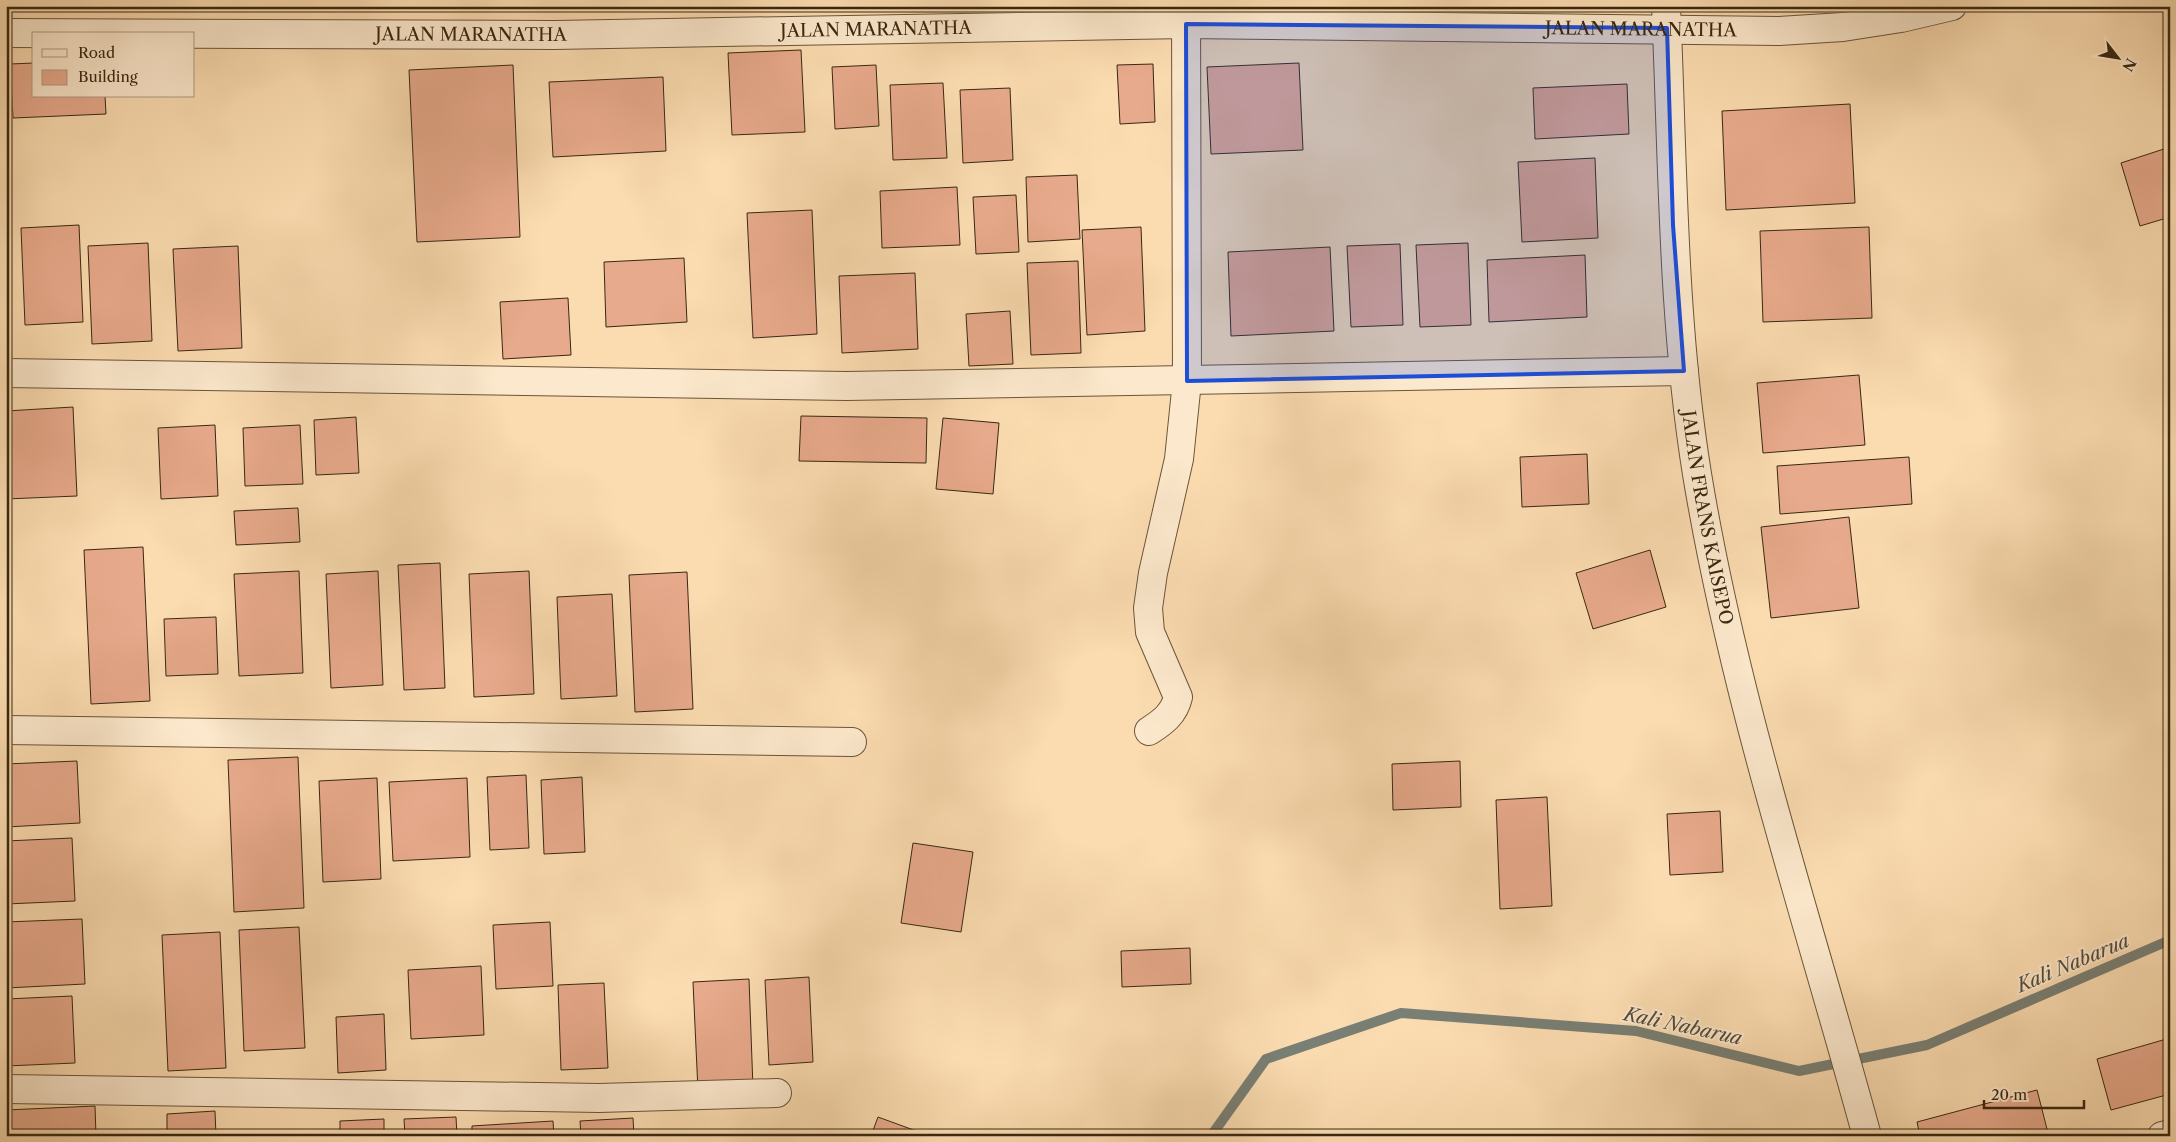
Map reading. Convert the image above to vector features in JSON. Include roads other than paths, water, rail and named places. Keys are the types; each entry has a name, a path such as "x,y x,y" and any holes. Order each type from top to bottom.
{"street":[{"name":"JALAN MARANATHA","path":"195,34 554,35 1186,15 1666,17 1779,31 1843,27 1901,18 1952,6"},
{"path":"1149,731 1164,722 1176,707 1178,697 1150,632 1148,608 1153,573 1179,459 1187,381 1186,15"},
{"name":"JALAN FRANS KAISEPO","path":"1666,17 1672,225 1684,372 1697,474 1717,577 1748,715 1867,1136"},
{"name":"JALAN MARANATHA","path":"6,33 32,33"},
{"path":"6,373 847,386 1684,372"},
{"path":"6,730 852,742"},
{"path":"6,1089 599,1098 777,1093"},
{"path":"2162,1136 2170,1134"}],"waterway":[{"name":"Kali Nabarua","path":"1211,1136 1266,1059 1401,1013 1636,1031 1799,1071 1927,1045 2170,940"}]}
